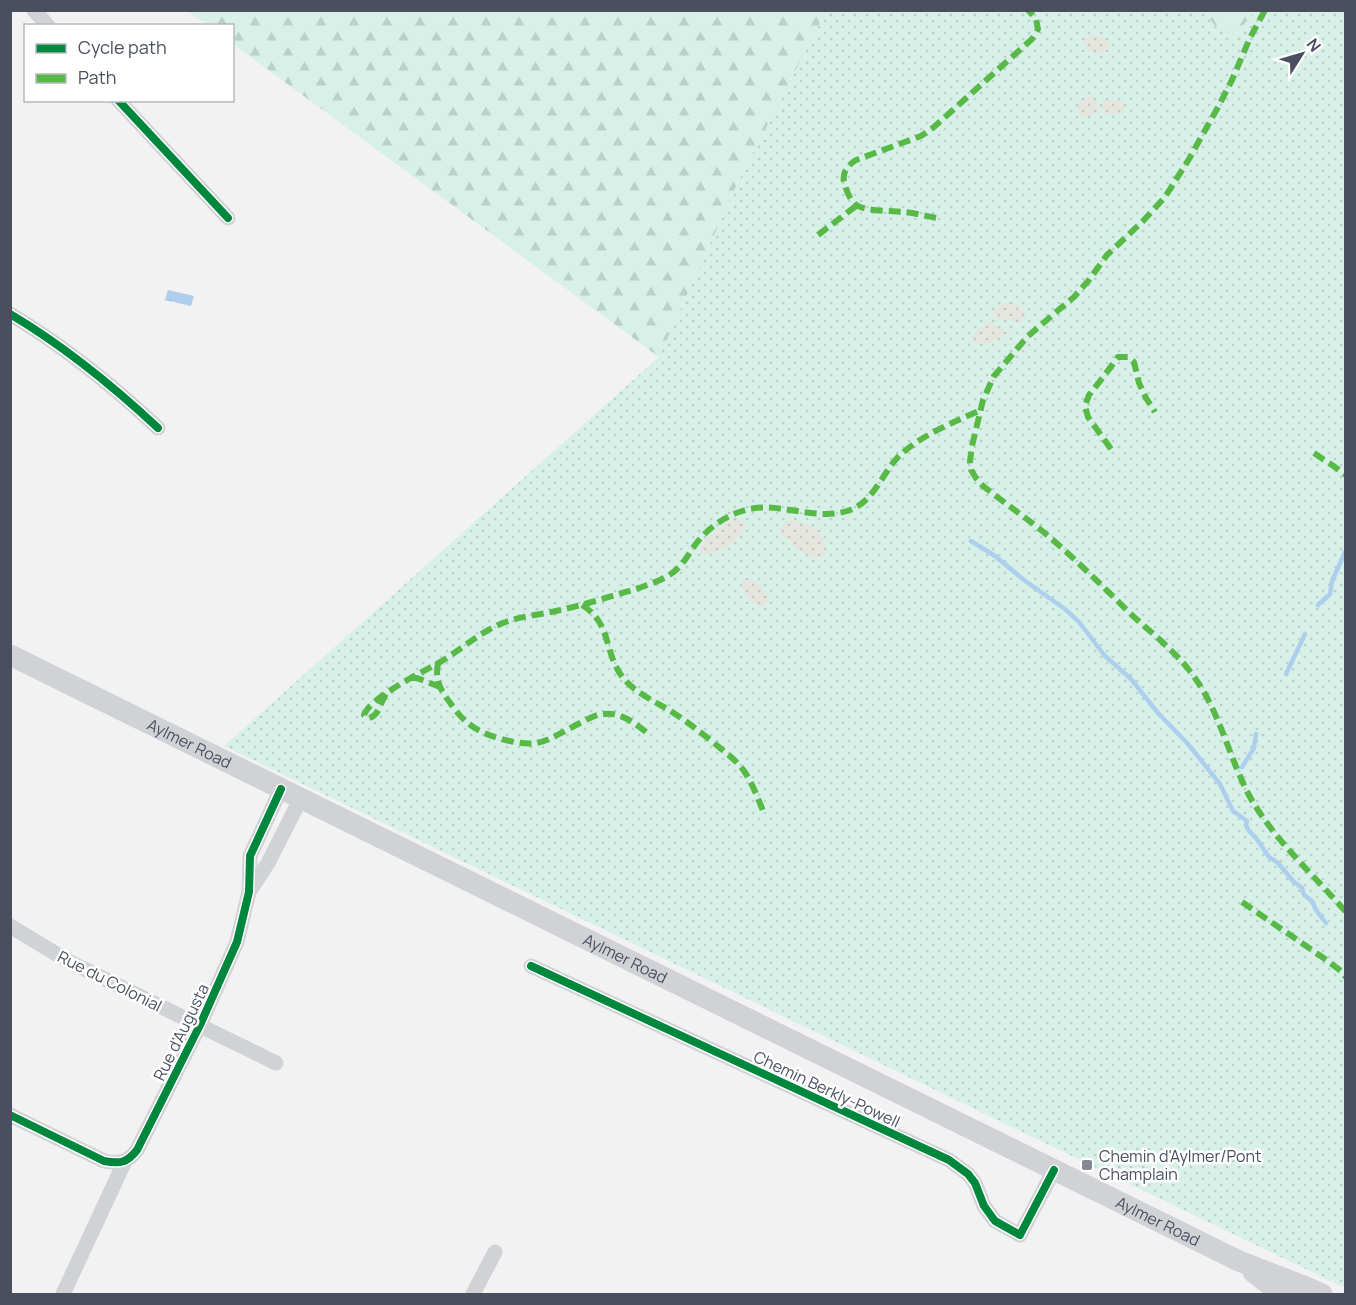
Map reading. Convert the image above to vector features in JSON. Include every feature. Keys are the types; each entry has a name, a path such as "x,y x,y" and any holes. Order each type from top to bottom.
{"main road":[{"name":"Aylmer Road","path":"10,655 1239,1261"},
{"path":"1239,1261 1281,1294"},
{"path":"1239,1261 1322,1294"}],"street":[{"path":"33,10 46,24"},
{"path":"120,102 228,218"},
{"path":"10,314 61,347 99,376 158,428"},
{"name":"Rue d'Augusta","path":"63,1294 125,1161 137,1150 200,1026 237,942 249,892 250,856 281,789"},
{"name":"Rue d'Augusta","path":"249,892 268,863 301,798"},
{"name":"Rue du Colonial","path":"10,926 68,961 276,1063"},
{"name":"Chemin Berkly-Powell","path":"531,966 949,1160 968,1174 975,1183 984,1206 995,1221 1020,1235 1054,1170"},
{"path":"10,1115 104,1161 116,1163 125,1161"},
{"path":"473,1294 495,1252"}],"green space":[{"path":"1206,10 1254,11 1234,34 1218,30"},
{"path":"187,11 826,11 737,184 659,357 234,45 234,24 206,24"},
{"path":"826,11 1345,11 1345,1288 224,746 659,357 737,184"}],"sand":[{"path":"1091,35 1107,40 1110,45 1106,51 1099,54 1090,52 1083,39"},
{"path":"1088,96 1096,99 1098,106 1095,113 1086,117 1081,116 1077,110 1080,102"},
{"path":"1114,99 1125,104 1125,109 1120,114 1106,114 1102,107 1104,100"},
{"path":"1009,302 1022,307 1026,314 1019,322 998,319 992,313 999,306"},
{"path":"989,321 1006,331 992,343 974,343 972,338 975,332"},
{"path":"737,518 745,523 746,527 743,532 720,550 701,555 700,548 711,534"},
{"path":"790,520 808,524 816,530 825,544 824,555 819,558 811,557 800,552 780,533 779,530 783,523"},
{"path":"750,578 759,585 770,601 765,605 753,604 742,588 743,580"}],"water":[{"path":"168,290 194,296 191,306 165,300"}],"waterway":[{"path":"971,541 995,556 1079,622 1105,656 1131,679 1158,713 1188,744 1220,784 1233,811 1247,821 1249,831 1269,857 1302,888 1304,895 1312,901 1326,923"},
{"path":"1318,605 1330,594 1332,581 1346,550"},
{"path":"1286,674 1305,634"},
{"path":"1242,767 1254,748 1256,734"}],"marked path":[{"path":"936,218 858,206 846,189 845,172 856,160 921,136 934,127 1032,39 1038,29 1036,19 1028,10"},
{"path":"1265,10 1217,109 1165,197 1107,255 1074,297 1028,336 994,376 983,400 970,461 971,470 983,486 1065,551 1170,649 1189,670 1216,716 1242,781 1260,813 1283,843 1346,912"},
{"path":"818,235 856,206"},
{"path":"1111,449 1088,417 1085,406 1089,395 1118,357 1128,357 1134,362 1139,383 1155,412"},
{"path":"386,694 375,715 368,718 364,715 376,700 503,623 598,600 666,577 681,565 710,529 722,520 742,511 769,508 823,514 850,510 872,494 892,464 907,449 937,430 981,410"},
{"path":"1314,453 1346,475"},
{"path":"582,605 599,621 613,660 624,679 640,693 692,726 734,760 747,776 764,813"},
{"path":"438,663 437,678 448,700 466,721 492,736 512,742 542,742 602,714 627,719 646,732"},
{"path":"412,678 440,687"},
{"path":"1242,902 1328,961 1346,977"}],"cycle path":[{"path":"120,102 228,218"},
{"path":"10,314 87,367 158,428"},
{"path":"10,1115 104,1161 123,1162 137,1150 200,1025 237,942 249,892 250,856 281,789"},
{"path":"531,966 949,1160 968,1174 975,1183 984,1206 995,1221 1020,1235 1054,1170"}],"place":[{"name":"Chemin d'Aylmer/Pont Champlain","path":"1087,1165"}]}
